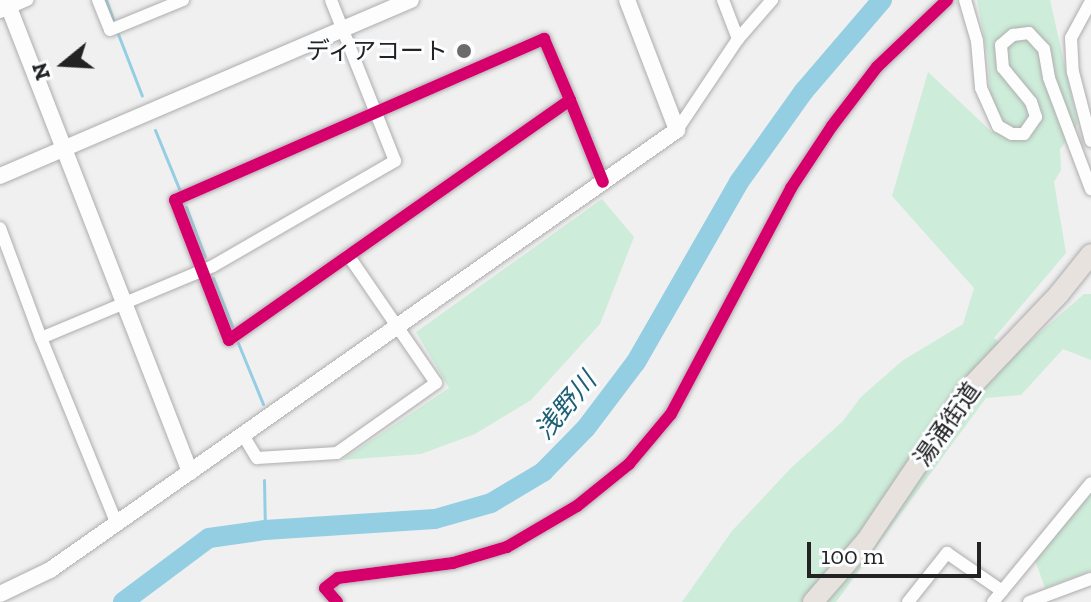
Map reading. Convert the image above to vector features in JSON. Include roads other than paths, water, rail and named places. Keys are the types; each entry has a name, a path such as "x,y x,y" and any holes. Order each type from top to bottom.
{"main road":[{"name":"湯涌街道","path":"813,602 866,541 967,391 1059,294 1091,254"}],"street":[{"path":"27,0 5,6 65,150 190,472"},
{"path":"98,0 110,30 183,0"},
{"path":"41,338 202,270 395,161 331,0"},
{"path":"0,176 411,0"},
{"path":"627,0 677,130"},
{"path":"723,0 738,39"},
{"path":"0,594 50,570 677,130 738,39 772,0"},
{"path":"337,602 325,588 338,578 453,563 507,547 577,506 629,464 671,414 791,188 832,126 877,67 947,0"},
{"path":"965,0 977,41 981,88 998,126 1012,134 1024,134 1036,117 1031,102 1003,68 1001,45 1013,35 1029,33 1044,49 1049,78 1091,189"},
{"path":"1091,1 1071,38 1073,72 1091,141"},
{"path":"570,100 229,340 175,200 544,39 570,100 603,182"},
{"path":"0,228 117,524"},
{"path":"243,435 257,458 337,453 436,383 348,255"},
{"path":"908,602 947,553 1000,599 1091,483"},
{"path":"1029,602 1048,599 1091,579"}],"waterway":[{"path":"106,0 113,19"},
{"name":"浅野川","path":"123,602 209,538 265,530 435,519 491,503 543,472 586,428 636,362 739,182 804,91 882,0"},
{"path":"118,34 142,96"},
{"path":"155,130 180,191"},
{"path":"186,207 205,257"},
{"path":"213,278 232,326"},
{"path":"238,343 263,404"},
{"path":"264,480 265,530"}],"place":[{"name":"ディアコート","path":"464,51"}]}
